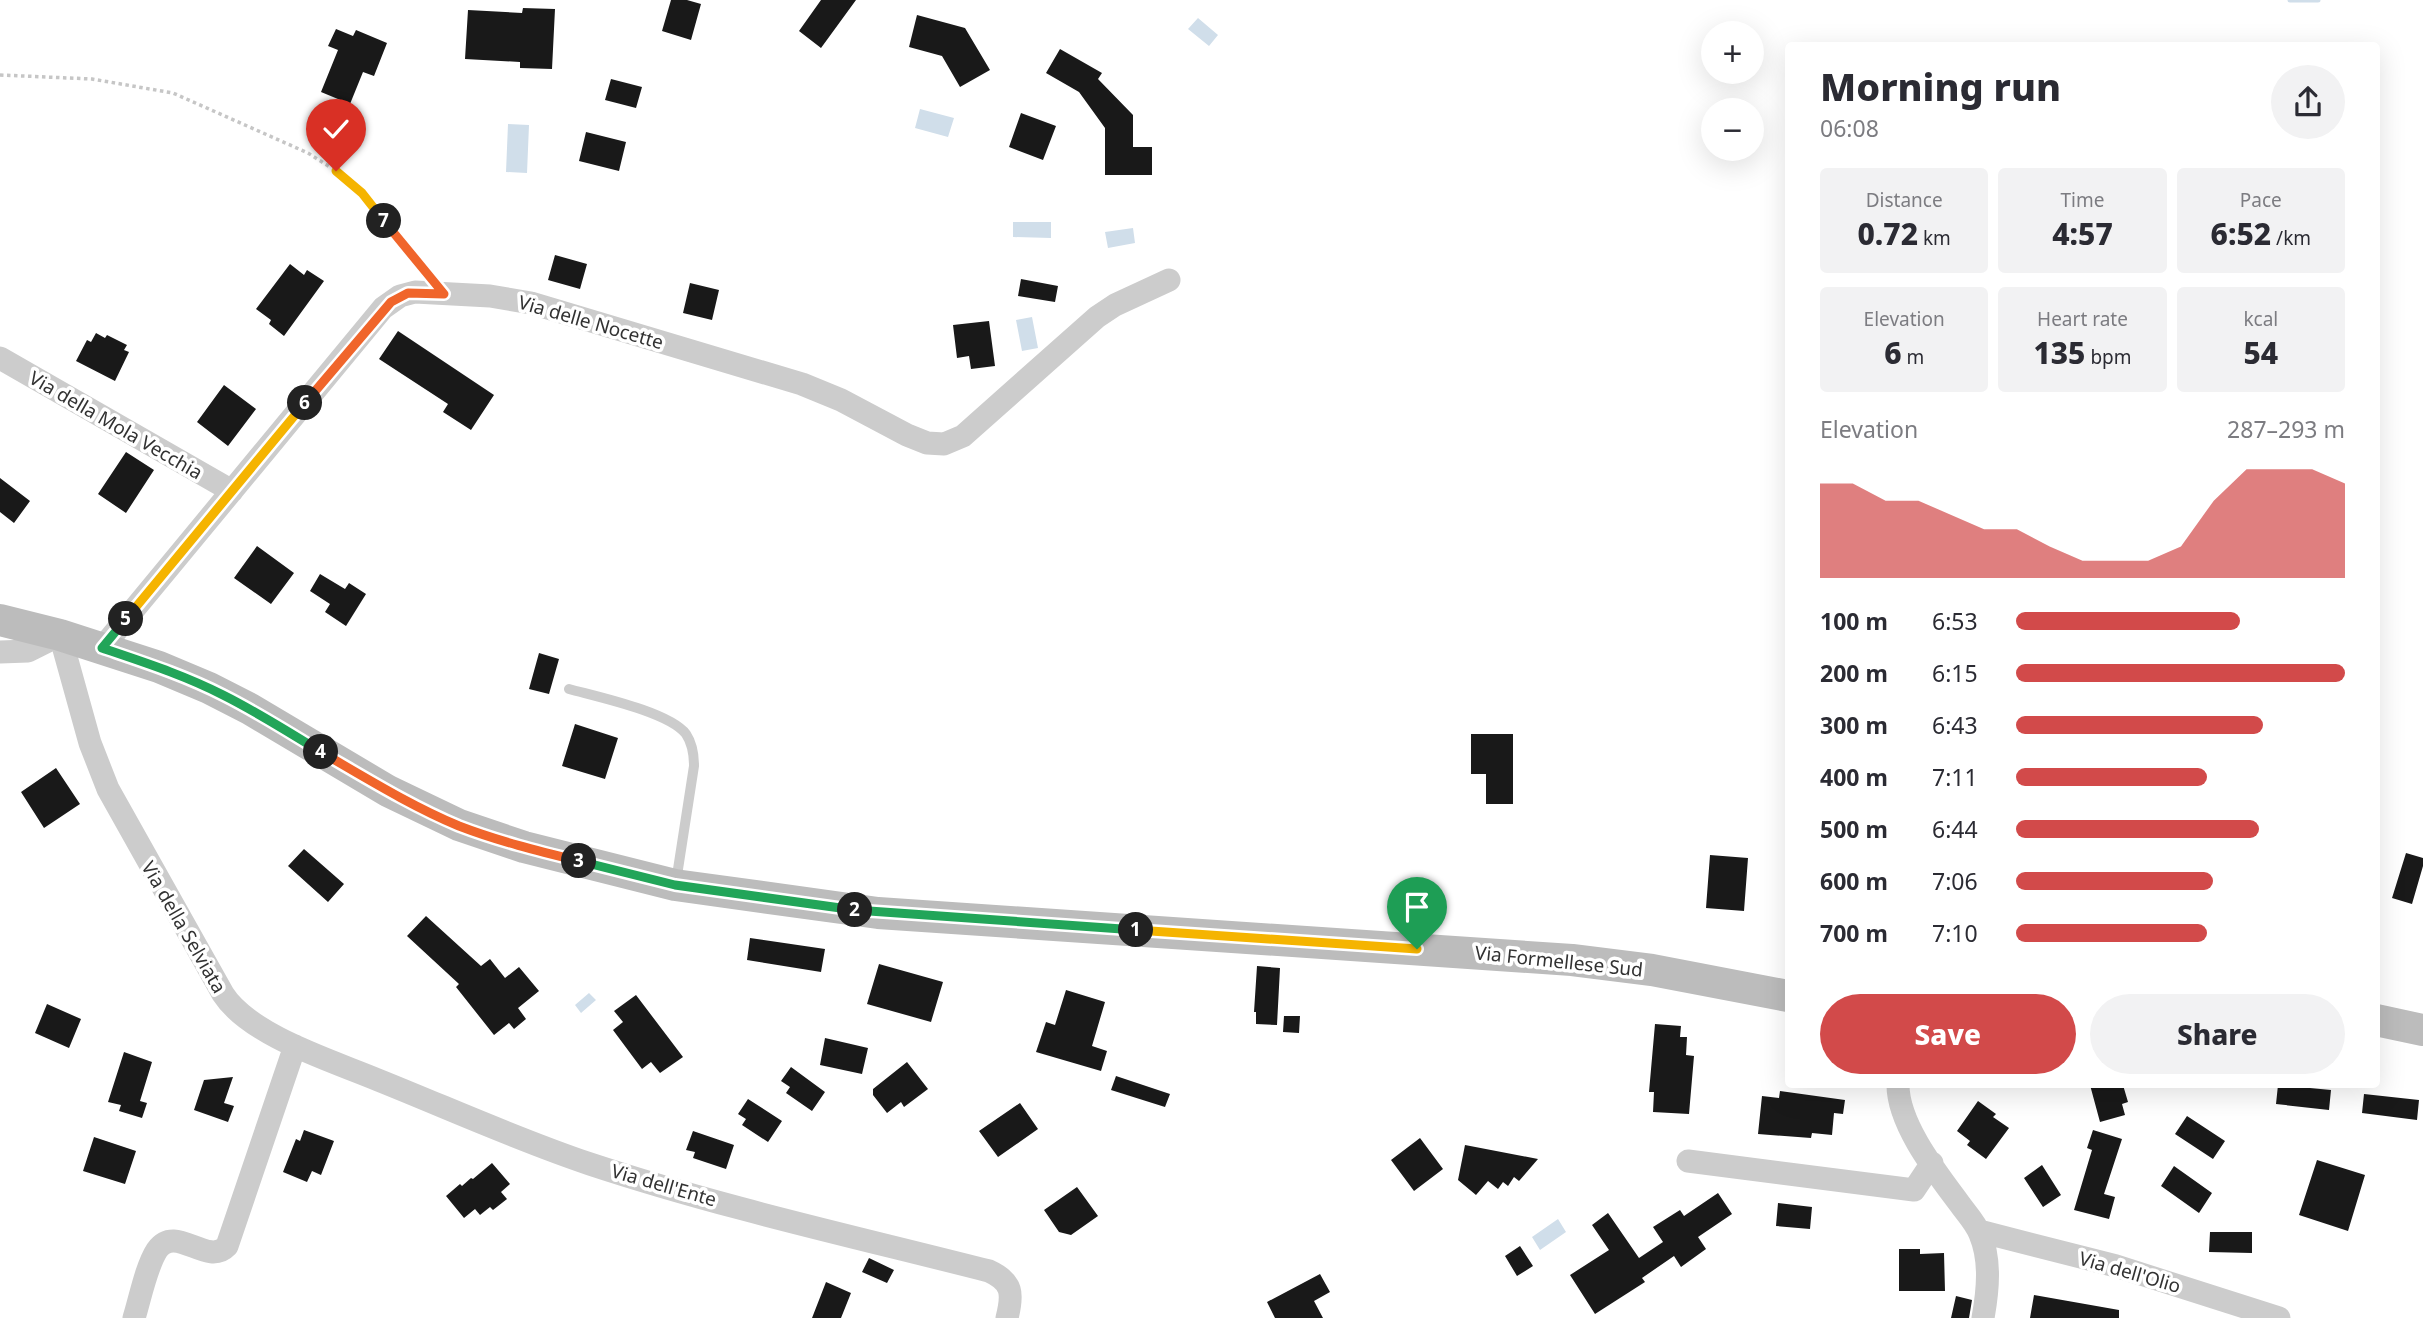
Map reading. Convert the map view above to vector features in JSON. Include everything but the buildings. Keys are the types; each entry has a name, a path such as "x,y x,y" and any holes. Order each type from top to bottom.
{"street":[{"name":"Via delle Nocette","path":"102,648 391,302 408,293 503,297 531,303 766,373 829,395 907,435 937,444 951,442 963,436 1097,317 1115,305 1169,280"},
{"name":"Via della Mola Vecchia","path":"0,358 232,491"},
{"name":"Via Formellese Sud","path":"0,620 60,635 159,667 223,695 388,791 459,825 524,847 675,885 878,913 1582,961 1652,970 1785,995"},
{"path":"0,652 27,651 60,635"},
{"name":"Via della Selviata","path":"60,635 90,743 108,789 223,994 233,1008 246,1019 295,1046"},
{"path":"2380,1021 2423,1030"},
{"path":"134,1318 154,1257 162,1245 175,1241 215,1252 222,1251 227,1246 295,1046"},
{"name":"Via dell'Ente","path":"295,1046 589,1164 660,1186 989,1271 1002,1279 1010,1289 1007,1318"},
{"path":"1898,1088 1899,1098 1908,1121 1932,1163 1979,1231 1987,1264 1987,1293 1983,1318"},
{"path":"1688,1161 1914,1190 1958,1202"},
{"path":"1914,1190 1932,1163"},
{"name":"Via dell'Olio","path":"1979,1231 2116,1266 2279,1318"}],"lane":[{"path":"569,689 652,714 675,724 687,735 694,755 694,766 675,885"}],"path":[{"path":"0,75 92,79 173,93 308,153 336,171 362,193 444,294"}],"shaded area":[{"path":"1198,18 1218,35 1209,46 1188,29"},
{"path":"920,109 954,118 948,137 915,128"},
{"path":"508,124 529,125 527,173 506,172"},
{"path":"1013,222 1051,222 1051,238 1013,237"},
{"path":"1133,228 1135,243 1108,248 1105,232"},
{"path":"1032,317 1038,348 1022,351 1016,320"},
{"path":"589,993 596,1000 581,1013 575,1005"},
{"path":"1558,1219 1566,1232 1540,1250 1532,1237"}],"waterway":[{"path":"2290,0 2318,0"}],"route":[{"path":"336,171 362,193 444,294 408,293 395,298 383,308 102,648 159,667 223,695 436,816 524,847 675,885 878,913 1417,949"}]}
